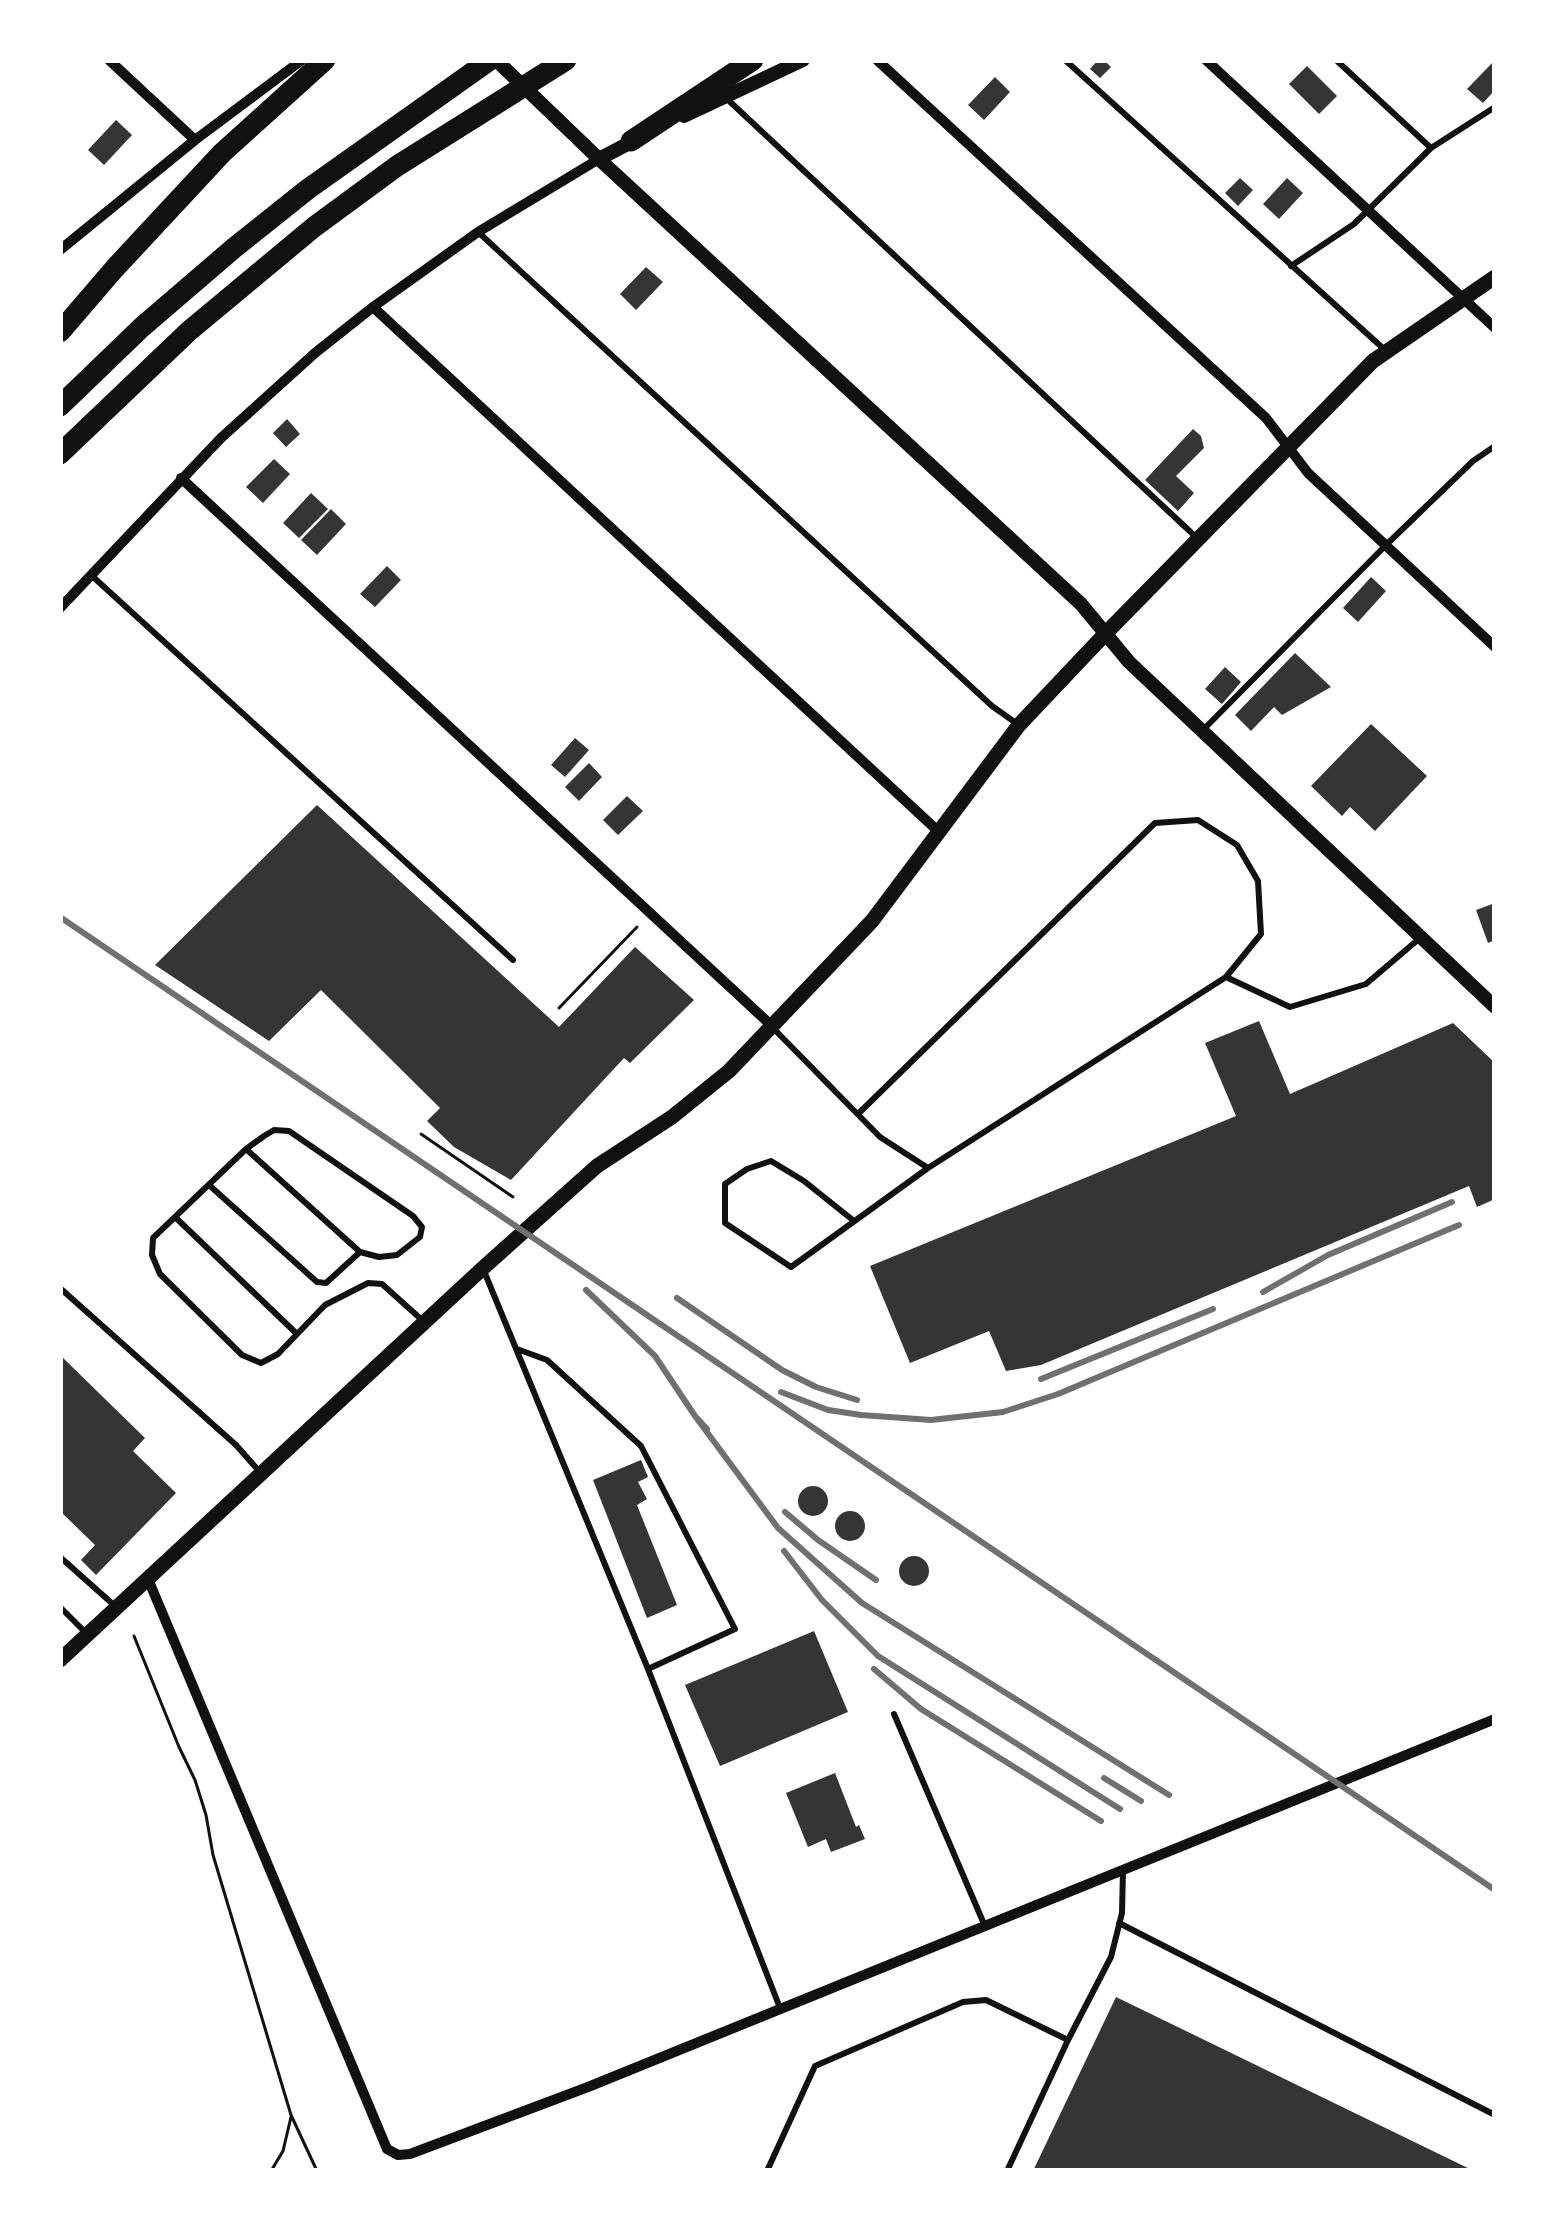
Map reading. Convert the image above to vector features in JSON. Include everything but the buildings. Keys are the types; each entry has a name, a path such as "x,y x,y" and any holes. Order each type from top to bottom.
{"highway":[{"path":"60,332 222,153 325,60"},
{"path":"60,406 234,248 308,189 493,60"},
{"path":"60,454 189,331 314,227 397,166 566,60"},
{"path":"631,141 753,60"}],"main road":[{"path":"60,1660 597,1166 705,1092 872,921 1019,725 1106,633 1385,350 1495,277"}],"street":[{"path":"109,60 195,140"},
{"path":"60,250 286,64 302,60"},
{"path":"493,60 1081,604 1129,662 1495,1007"},
{"path":"60,608 181,478 272,390 373,307 478,232 599,159 803,60"},
{"path":"877,60 1266,418 1308,473 1492,639"},
{"path":"1206,60 1495,328"},
{"path":"373,307 939,832"},
{"path":"181,478 772,1026"},
{"path":"148,1579 387,2150 404,2155 588,2087 1495,1719"}],"lane":[{"path":"1065,60 1385,350"},
{"path":"1336,60 1431,148"},
{"path":"725,97 1198,539"},
{"path":"1291,266 1354,224 1431,148 1495,107"},
{"path":"478,232 992,706 1019,725"},
{"path":"1202,731 1386,545 1473,461 1495,446"},
{"path":"92,574 513,960"},
{"path":"854,1221 771,1161 725,1184 725,1223 791,1267 928,1168 1226,976 1261,934 1258,881 1237,845 1198,820 1155,823 858,1114"},
{"path":"1226,976 1290,1007 1366,984 1421,938"},
{"path":"772,1026 880,1137 928,1168"},
{"path":"246,1149 360,1252 397,1255 420,1237 422,1227 289,1131 274,1130 246,1149 153,1238 152,1255 160,1274 242,1355 261,1363 278,1354 325,1305 368,1282 382,1284 424,1322"},
{"path":"209,1185 317,1282 326,1283 360,1252"},
{"path":"175,1217 297,1334"},
{"path":"483,1268 648,1669 780,2008"},
{"path":"60,1288 236,1445 262,1474"},
{"path":"517,1349 547,1360 641,1446 734,1629 648,1669"},
{"path":"60,1557 117,1608"},
{"path":"60,1607 88,1635"},
{"path":"894,1714 984,1924"},
{"path":"1007,2171 1111,1957 1120,1923 1123,1869"},
{"path":"1120,1923 1495,2115"},
{"path":"767,2171 815,2066 963,2002 986,2000 1068,2040"},
{"path":"396,2171 404,2155"}],"path":[{"path":"559,1008 638,927"},
{"path":"421,1134 513,1197"},
{"path":"134,1636 195,1780 291,2115 316,2171"},
{"path":"271,2171 283,2151 291,2115"}],"railway":[{"path":"60,917 1495,1890"},
{"path":"1263,1292 1328,1255 1452,1202"},
{"path":"781,1392 828,1410 861,1415 931,1420 1003,1412 1058,1394 1459,1225"},
{"path":"586,1290 655,1356 707,1429"},
{"path":"677,1298 782,1370 857,1400"},
{"path":"1041,1379 1213,1309"},
{"path":"695,1416 778,1528 862,1603 1169,1795"},
{"path":"785,1512 876,1580"},
{"path":"784,1551 822,1600 878,1656 1120,1809"},
{"path":"874,1669 921,1709 1101,1821"},
{"path":"1104,1778 1141,1801"}]}
